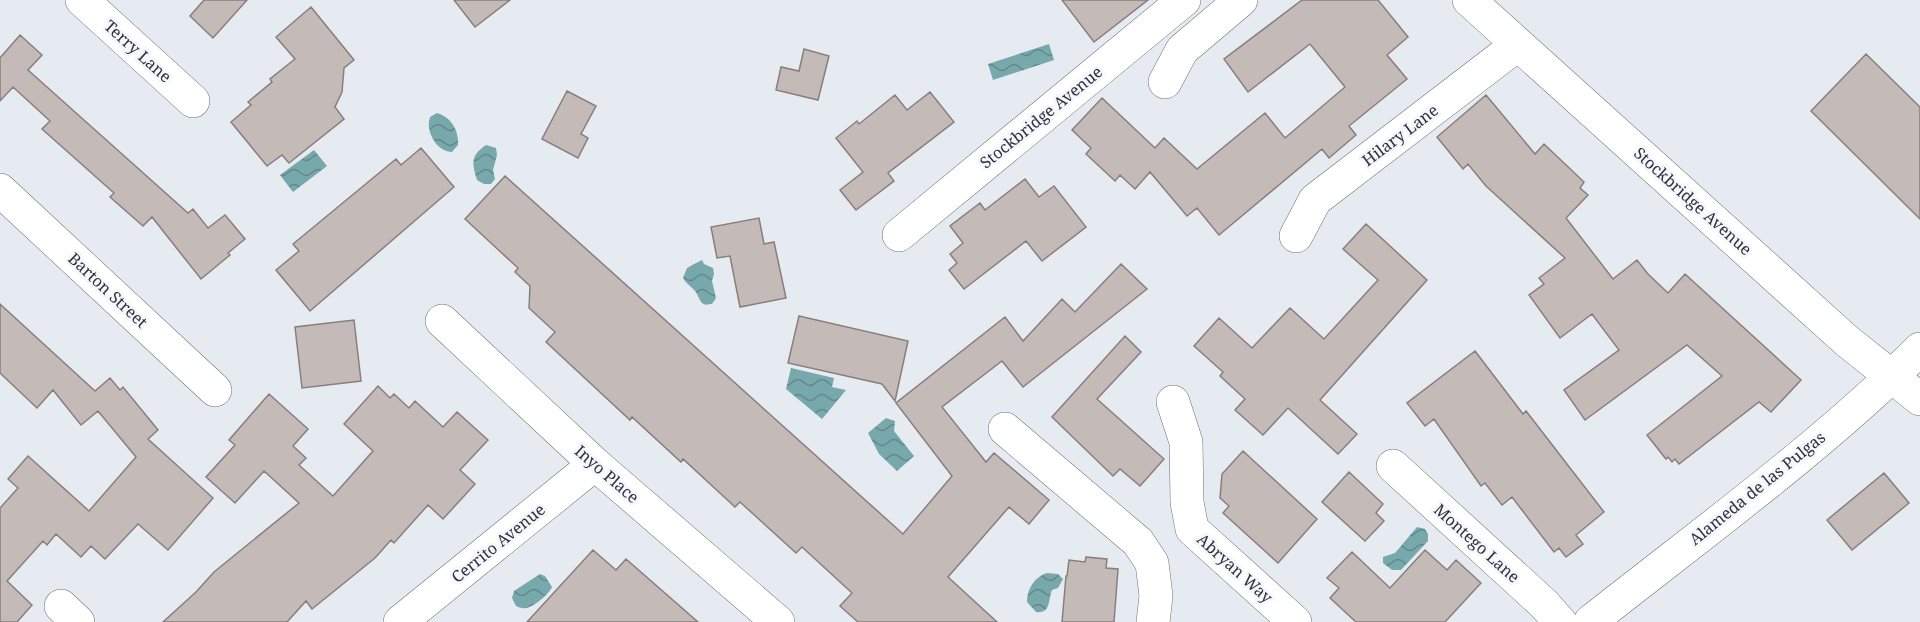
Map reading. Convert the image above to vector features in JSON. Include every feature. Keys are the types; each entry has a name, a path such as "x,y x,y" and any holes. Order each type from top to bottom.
{"street":[{"name":"Terry Lane","path":"82,0 193,101"},
{"name":"Stockbridge Avenue","path":"899,235 1184,0"},
{"path":"1165,82 1182,50 1241,0"},
{"name":"Stockbridge Avenue","path":"1469,0 1847,341 1920,399"},
{"name":"Hilary Lane","path":"1296,236 1315,200 1517,45"},
{"name":"Barton Street","path":"0,190 215,390"},
{"name":"Inyo Place","path":"442,321 595,465 778,622"},
{"name":"Alameda de las Pulgas","path":"1590,622 1787,466 1892,377 1920,349"},
{"name":"Abryan Way","path":"1173,402 1186,442 1187,502 1192,529 1295,622"},
{"path":"1005,429 1138,542 1152,563 1156,596 1153,622"},
{"name":"Cerrito Avenue","path":"400,622 595,465"},
{"name":"Montego Lane","path":"1393,466 1544,604 1560,622"}],"water":[{"path":"1049,44 1054,60 993,80 988,64"},
{"path":"437,113 450,121 455,129 458,145 452,152 441,148 431,134 430,117"},
{"path":"486,145 496,148 497,155 493,170 495,179 491,184 484,184 477,180 473,164 477,153"},
{"path":"314,150 327,166 293,192 280,175"},
{"path":"702,260 704,264 713,268 714,274 712,281 716,298 712,304 706,305 683,278 687,268"},
{"path":"791,368 834,378 832,387 846,390 822,419 786,389"},
{"path":"886,418 895,421 894,431 914,456 897,471 879,454 868,433"},
{"path":"1417,527 1425,529 1428,541 1401,570 1392,570 1383,563 1383,557 1395,553"},
{"path":"1047,573 1058,574 1063,579 1058,588 1052,590 1047,609 1036,612 1027,602 1028,593 1032,584"},
{"path":"540,574 545,576 552,587 550,590 541,600 529,607 516,606 512,598 514,591"}],"building":[{"path":"204,0 247,0 213,38 190,16"},
{"path":"454,0 510,0 475,27"},
{"path":"1062,0 1148,0 1094,42"},
{"path":"1302,0 1378,0 1408,37 1387,55 1407,79 1349,126 1356,135 1329,158 1322,149 1219,235 1197,208 1187,216 1150,172 1135,189 1120,175 1115,181 1086,154 1091,148 1072,130 1102,98 1155,148 1164,138 1197,169 1265,113 1285,138 1345,87 1310,44 1248,92 1224,59"},
{"path":"311,7 354,60 344,68 342,92 335,107 344,119 289,163 282,155 267,166 231,122 251,105 248,102 272,82 270,79 295,59 276,37"},
{"path":"20,35 42,55 28,70 188,213 193,209 208,228 225,215 245,239 228,253 230,255 201,279 152,217 143,226 110,197 114,193 42,129 50,121 13,87 0,101 0,58"},
{"path":"804,49 829,56 818,100 776,90 781,67 799,71"},
{"path":"1866,54 1920,107 1920,219 1811,111"},
{"path":"567,91 596,106 581,134 588,138 578,158 542,139"},
{"path":"930,92 954,122 888,173 894,181 856,210 840,190 863,172 836,138 857,121 859,124 895,95 907,110"},
{"path":"1486,95 1535,154 1544,144 1584,182 1580,188 1588,195 1566,218 1613,279 1637,260 1668,293 1685,274 1801,380 1771,412 1759,402 1679,464 1675,459 1672,462 1668,457 1666,459 1647,435 1722,376 1687,345 1585,420 1564,390 1619,350 1592,314 1560,338 1529,295 1544,284 1539,278 1565,258 1486,186 1468,164 1463,169 1437,137"},
{"path":"421,148 454,187 310,311 276,270 299,251 293,244 396,159 401,165"},
{"path":"505,176 903,534 952,476 896,403 1005,317 1023,341 1062,299 1075,312 1121,264 1147,289 1023,387 1002,361 942,407 986,462 994,453 1049,500 1029,524 1009,507 948,577 997,622 858,622 840,606 852,593 802,547 796,553 740,502 735,507 683,459 681,462 632,417 630,420 546,342 555,332 529,308 530,286 515,272 518,268 465,219"},
{"path":"1025,179 1039,197 1054,186 1086,227 1042,261 1026,241 964,289 949,270 957,263 950,254 963,243 950,226 980,203 985,210"},
{"path":"759,218 764,244 774,242 786,298 740,307 730,256 717,258 711,227"},
{"path":"1366,224 1427,280 1320,400 1357,434 1338,454 1288,408 1263,435 1235,410 1245,399 1220,376 1223,372 1194,346 1219,318 1252,348 1290,308 1324,339 1378,280 1343,249"},
{"path":"0,304 95,391 110,378 120,390 123,387 158,430 148,439 213,498 168,550 138,524 105,559 91,546 81,557 56,534 47,545 43,541 7,581 32,605 17,622 0,622 0,508 18,488 8,479 28,456 89,511 136,457 98,411 81,425 53,390 37,408 0,373"},
{"path":"799,316 908,341 895,401 882,384 788,363"},
{"path":"354,320 361,381 302,388 295,327"},
{"path":"1125,336 1141,352 1097,399 1164,459 1140,486 1120,469 1113,476 1052,417"},
{"path":"1475,351 1523,414 1526,411 1604,512 1576,535 1583,544 1566,557 1559,548 1554,552 1512,497 1502,505 1485,483 1481,486 1434,419 1425,426 1407,403"},
{"path":"378,386 390,398 394,394 409,408 415,401 443,427 457,412 488,440 460,470 475,484 443,519 428,505 394,543 391,540 375,558 312,609 306,601 287,622 163,622 214,572 299,503 264,471 235,503 206,477 235,445 229,440 269,394 308,429 293,446 306,458 299,465 333,496 373,451 344,424"},
{"path":"1243,451 1317,519 1278,563 1223,513 1229,506 1220,498 1222,474"},
{"path":"1349,472 1383,504 1376,513 1384,521 1365,541 1322,502"},
{"path":"1884,473 1909,503 1852,550 1827,520"},
{"path":"593,550 616,570 626,559 698,622 527,622"},
{"path":"1425,550 1447,570 1456,560 1481,583 1445,622 1356,622 1330,598 1339,588 1327,578 1352,552 1390,588"},
{"path":"1086,557 1107,559 1106,568 1118,569 1114,622 1062,622 1069,560 1085,562"}]}
